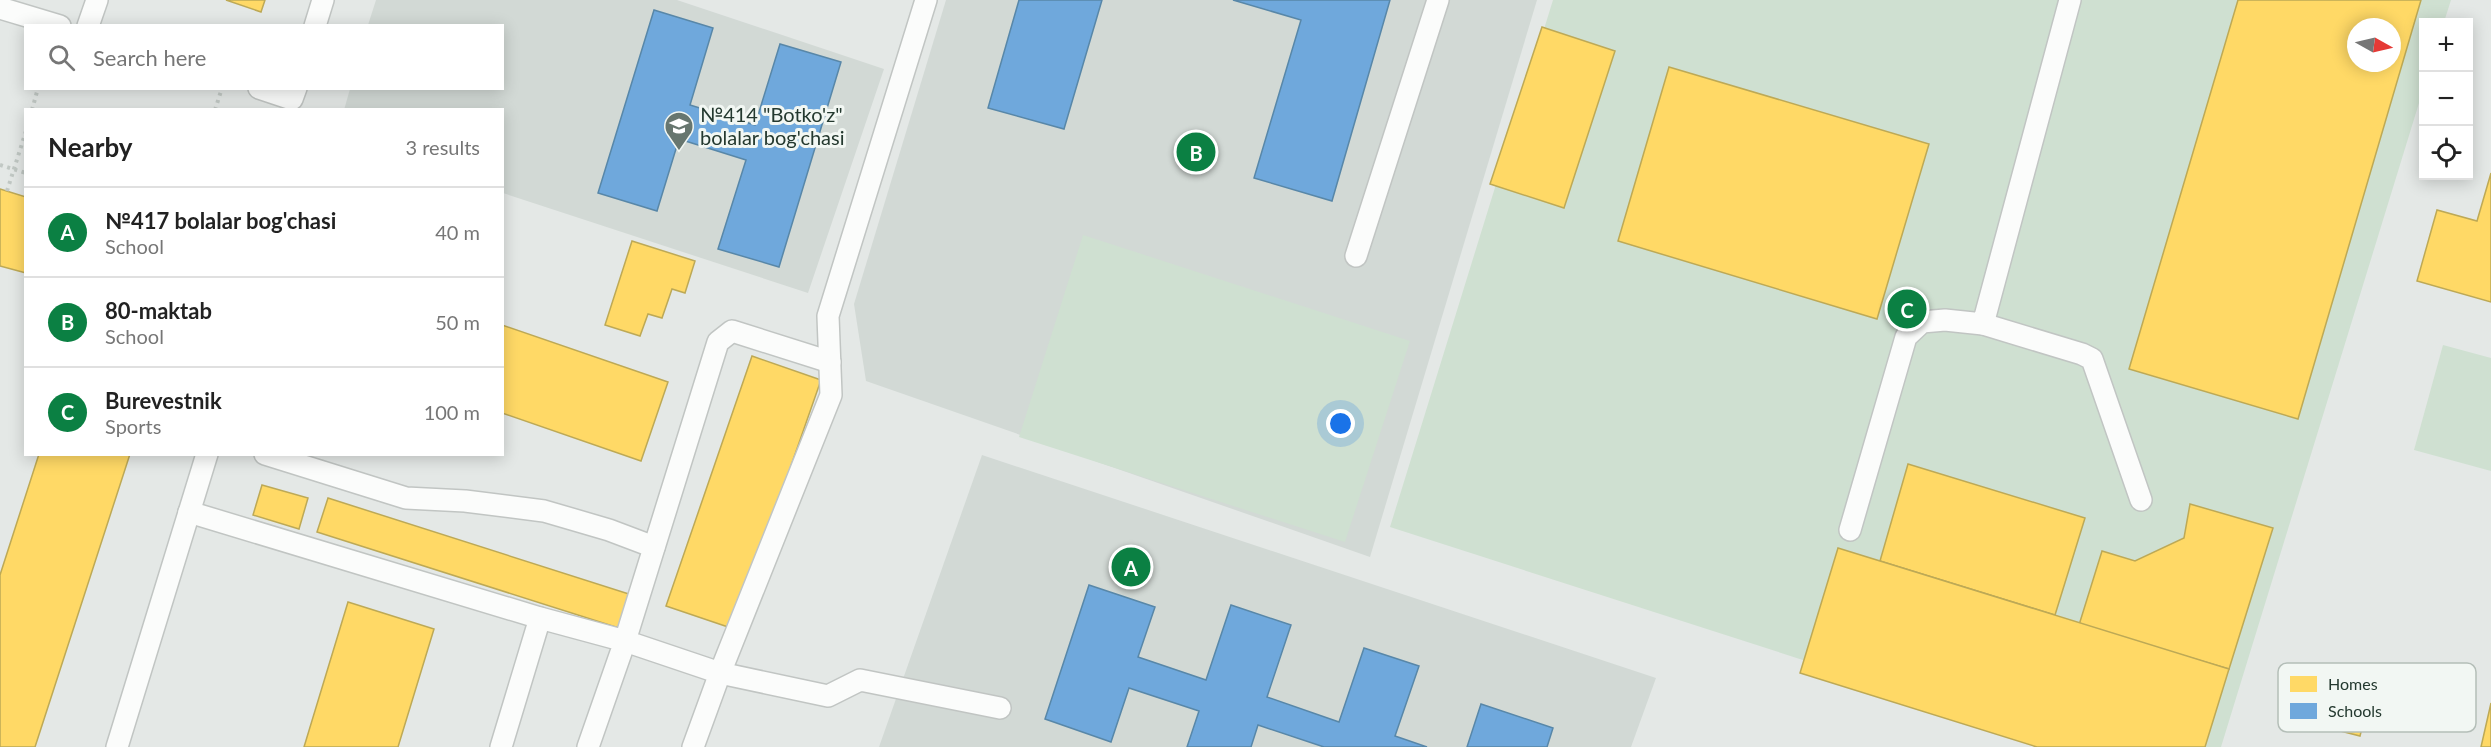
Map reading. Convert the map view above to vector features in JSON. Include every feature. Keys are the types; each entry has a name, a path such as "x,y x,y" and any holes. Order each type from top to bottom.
{"lane":[{"path":"89,24 97,0"},
{"path":"316,24 323,0"},
{"path":"693,747 720,673 831,395 828,316 926,0"},
{"path":"1356,256 1438,0"},
{"path":"1983,324 2070,0"},
{"path":"0,8 53,24"},
{"path":"265,90 293,99"},
{"path":"1850,530 1905,337 1923,322 1945,320 1983,324 2092,359 2141,500"},
{"path":"588,747 625,641 718,342 732,331 830,362"},
{"path":"117,747 206,456"},
{"path":"271,456 406,498 465,501 544,511 609,530 654,548"},
{"path":"189,512 540,618 625,641 720,673 828,696 860,680 1000,708"},
{"path":"501,747 540,618"}],"path":[{"path":"33,108 37,90"},
{"path":"216,108 221,90"},
{"path":"7,191 24,138"},
{"path":"0,165 24,172"}],"shaded area":[{"name":"№414 \"Botko'z\" bolalar bog'chasi","path":"376,0 677,0 884,69 808,293 504,193 504,108 345,108 350,90 504,90 504,24 368,24"},
{"path":"946,0 1537,0 1370,557 866,381 854,304"},
{"path":"982,455 1656,678 1631,747 879,747"}],"green space":[{"path":"1553,0 2451,0 2445,18 2419,18 2419,103 2221,747 2073,747 1390,527"},
{"path":"1083,235 1410,341 1345,542 1019,437"},
{"path":"2443,345 2491,358 2491,471 2414,450"}],"building: Homes":[{"path":"226,0 265,0 261,12"},
{"path":"2238,0 2421,0 2401,68 2401,18 2347,18 2347,72 2400,72 2298,419 2129,369"},
{"path":"1542,27 1615,51 1564,208 1490,184"},
{"path":"1669,67 1929,144 1877,319 1618,241"},
{"path":"2491,173 2491,302 2417,281 2437,210 2477,221"},
{"path":"0,189 24,196 24,272 0,266"},
{"path":"632,241 695,261 685,293 672,289 662,318 648,314 640,336 605,325"},
{"path":"504,326 668,382 641,461 504,414"},
{"path":"752,356 821,380 734,629 666,606"},
{"path":"38,456 129,456 35,747 0,747 0,575"},
{"path":"1908,464 2085,518 2055,615 1880,561"},
{"path":"262,485 308,498 299,529 253,515"},
{"path":"328,498 632,595 622,629 317,532"},
{"path":"2190,504 2273,528 2229,669 2079,625 2102,551 2135,561 2184,538"},
{"path":"1838,548 2229,669 2205,747 2037,747 1800,673"},
{"path":"348,602 434,629 398,747 304,747"},
{"path":"2491,703 2491,747 2481,747"},
{"path":"2344,732 2361,732 2360,736"}],"building: Schools":[{"path":"1019,0 1102,0 1064,129 988,108"},
{"path":"1233,0 1390,0 1332,201 1254,178 1301,20"},
{"path":"654,10 713,28 690,105 755,125 780,44 841,62 779,267 718,249 746,160 679,139 657,211 598,193"},
{"path":"1089,585 1155,607 1138,657 1206,680 1231,605 1291,625 1267,697 1339,722 1364,648 1419,666 1395,736 1427,747 1324,747 1258,725 1251,747 1187,747 1199,711 1129,688 1111,742 1045,719"},
{"path":"1481,704 1553,728 1547,747 1467,747"}],"place":[{"name":"№414 \"Botko'z\" bolalar bog'chasi","path":"679,152"},
{"name":"80-maktab","path":"1196,152"},
{"name":"Burevestnik","path":"1907,309"},
{"name":"№417 bolalar bog'chasi","path":"1131,567"}]}
